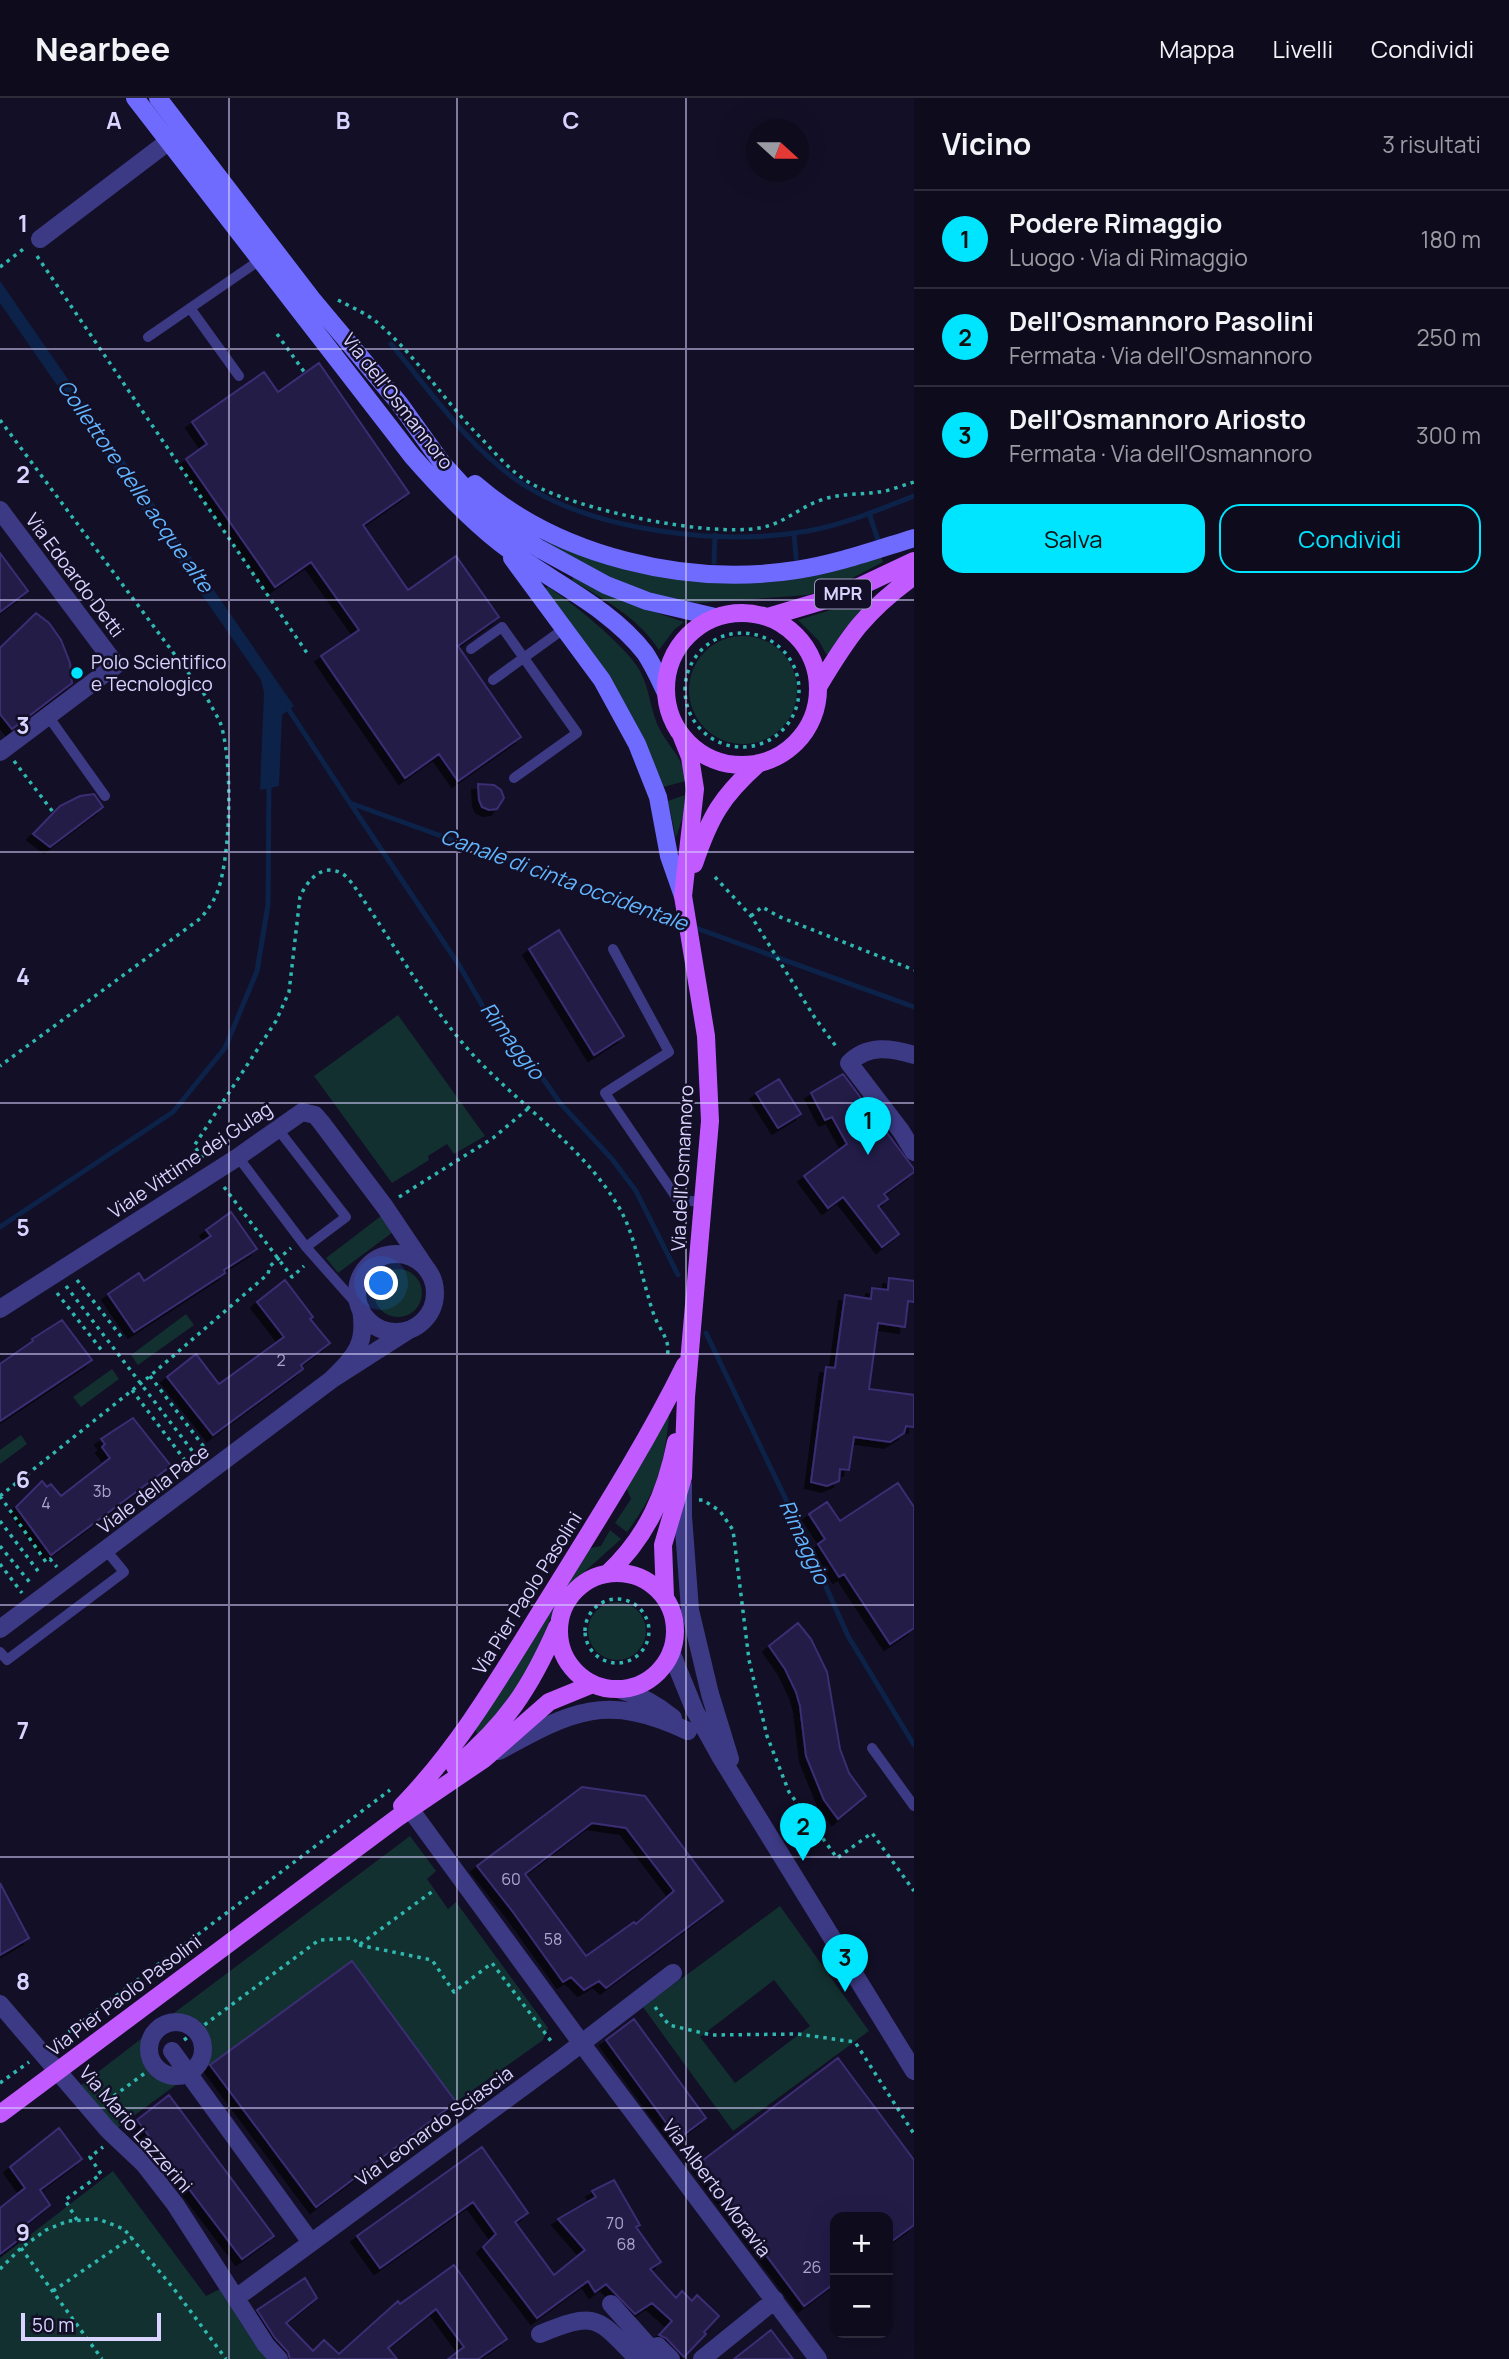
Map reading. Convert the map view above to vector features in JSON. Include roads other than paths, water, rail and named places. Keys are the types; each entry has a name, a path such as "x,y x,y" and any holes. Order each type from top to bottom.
{"main road":[{"name":"Via dell'Osmannoro","path":"135,98 169,141 399,403 442,463 474,498 512,531 569,565 631,596 715,617 742,613 768,617 790,630 807,650 818,687 814,713 802,736 783,753 759,764 724,798 708,825 683,901"},
{"name":"Via dell'Osmannoro","path":"158,98 412,456 447,496 501,544 616,623 644,653 666,691"},
{"name":"MPR","path":"399,403 472,481 496,502 566,540 627,560 670,569 732,574 795,571 914,538"},
{"path":"501,544 602,680 642,756 658,797 669,856 683,901"},
{"name":"MPR","path":"768,617 842,595 914,561"},
{"name":"MPR","path":"818,687 855,628 884,598 914,576"},
{"name":"Via dell'Osmannoro","path":"671,1652 675,1624 665,1597 663,1545 684,1477 685,1397 710,1121 706,1036 683,901 695,789 690,757 668,710 666,677 675,652 692,631 715,617"},
{"name":"Via dell'Osmannoro","path":"682,737 690,746 711,759 735,765 759,764"},
{"name":"Via Pier Paolo Pasolini","path":"374,1835 426,1781 485,1700 657,1420 689,1355"},
{"name":"Via dell'Osmannoro","path":"559,1621 564,1607 576,1590 594,1577 608,1573 636,1544 653,1518 670,1472 685,1397"},
{"path":"608,1573 634,1575 656,1587 665,1597"},
{"path":"559,1621 559,1640 565,1659 577,1674 593,1685"},
{"name":"Via Pier Paolo Pasolini","path":"404,1813 497,1728 532,1681 559,1621"},
{"path":"621,1690 632,1688 652,1678 660,1671 671,1652"},
{"name":"Via dell'Osmannoro","path":"593,1685 621,1690"},
{"name":"Via Pier Paolo Pasolini","path":"0,2114 374,1835 484,1759 549,1702 593,1685"}],"street":[{"path":"38,247 169,141"},
{"name":"Via Edoardo Detti","path":"0,510 116,665 48,716"},
{"path":"2,750 48,716"},
{"path":"914,1055 885,1048 874,1049 866,1051 849,1063 914,1152"},
{"name":"Viale Vittime dei Gulag","path":"0,1310 238,1157 302,1111 315,1115 385,1207 428,1271"},
{"path":"391,1254 404,1255 416,1259 428,1271 434,1287 433,1304 418,1325 391,1331 373,1324 361,1309 357,1293 360,1280 366,1269 379,1258 391,1254"},
{"name":"Viale della Pace","path":"331,1380 358,1349 364,1328 361,1309"},
{"name":"Viale della Pace","path":"0,1629 331,1380 418,1325"},
{"name":"Via dell'Osmannoro","path":"684,1477 683,1516 690,1610 710,1694 738,1786"},
{"name":"Via dell'Osmannoro","path":"671,1652 695,1711 719,1756 914,2071"},
{"name":"Via dell'Osmannoro","path":"621,1690 658,1706 719,1756"},
{"name":"Via Pier Paolo Pasolini","path":"484,1759 551,1723 591,1710 616,1709 643,1714 688,1731"},
{"name":"Via Alberto Moravia","path":"404,1813 582,2043 818,2359"},
{"path":"582,2043 673,1973"},
{"name":"Via Mario Lazzerini","path":"0,2004 108,2130 144,2164 175,2204 266,2345 279,2359"},
{"path":"180,2022 197,2031 204,2046 203,2054 200,2063 188,2074 170,2076 155,2067 149,2049 155,2032 162,2025 180,2022"},
{"name":"Via Leonardo Sciascia","path":"236,2298 582,2043"},
{"path":"172,2051 310,2241"},
{"path":"702,2359 775,2300"},
{"path":"611,2304 646,2356"},
{"path":"540,2334 568,2322 591,2319 604,2325 646,2356"},
{"path":"646,2356 658,2346 671,2359"}],"lane":[{"path":"148,337 268,255"},
{"path":"190,309 239,376"},
{"path":"471,649 502,627 577,733 514,778"},
{"path":"493,680 565,628"},
{"path":"48,716 105,796"},
{"path":"613,949 669,1052 605,1093 676,1197 685,1201 704,1202"},
{"path":"277,1128 346,1217 303,1244"},
{"path":"238,1157 303,1244 361,1309"},
{"path":"0,1652 7,1660 124,1572 106,1550"},
{"path":"872,1748 914,1806"}],"water":[{"name":"Collettore delle acque alte","path":"0,281 294,706 282,715 279,786 260,790 264,693 261,680 0,303"}],"waterway":[{"path":"391,344 452,418 502,469 551,500 622,524 699,535 774,535 835,525 914,496"},
{"path":"869,513 878,540"},
{"path":"794,533 796,558"},
{"path":"714,562 715,535"},
{"name":"Canale di cinta occidentale","path":"287,707 350,803 684,924"},
{"path":"0,1227 173,1112 225,1048 257,971 268,905 269,783"},
{"name":"Rimaggio","path":"350,803 459,965 482,1005 513,1047 612,1159 636,1191 678,1275"},
{"name":"Canale di cinta occidentale","path":"693,927 914,1007"},
{"name":"Rimaggio","path":"706,1333 848,1636 914,1745"}],"place":[{"name":"Polo Scientifico e Tecnologico","path":"77,673"},
{"name":"Podere Rimaggio","path":"868,1155"},
{"name":"Dell'Osmannoro Pasolini","path":"803,1861"},
{"name":"Dell'Osmannoro Ariosto","path":"845,1992"}]}
